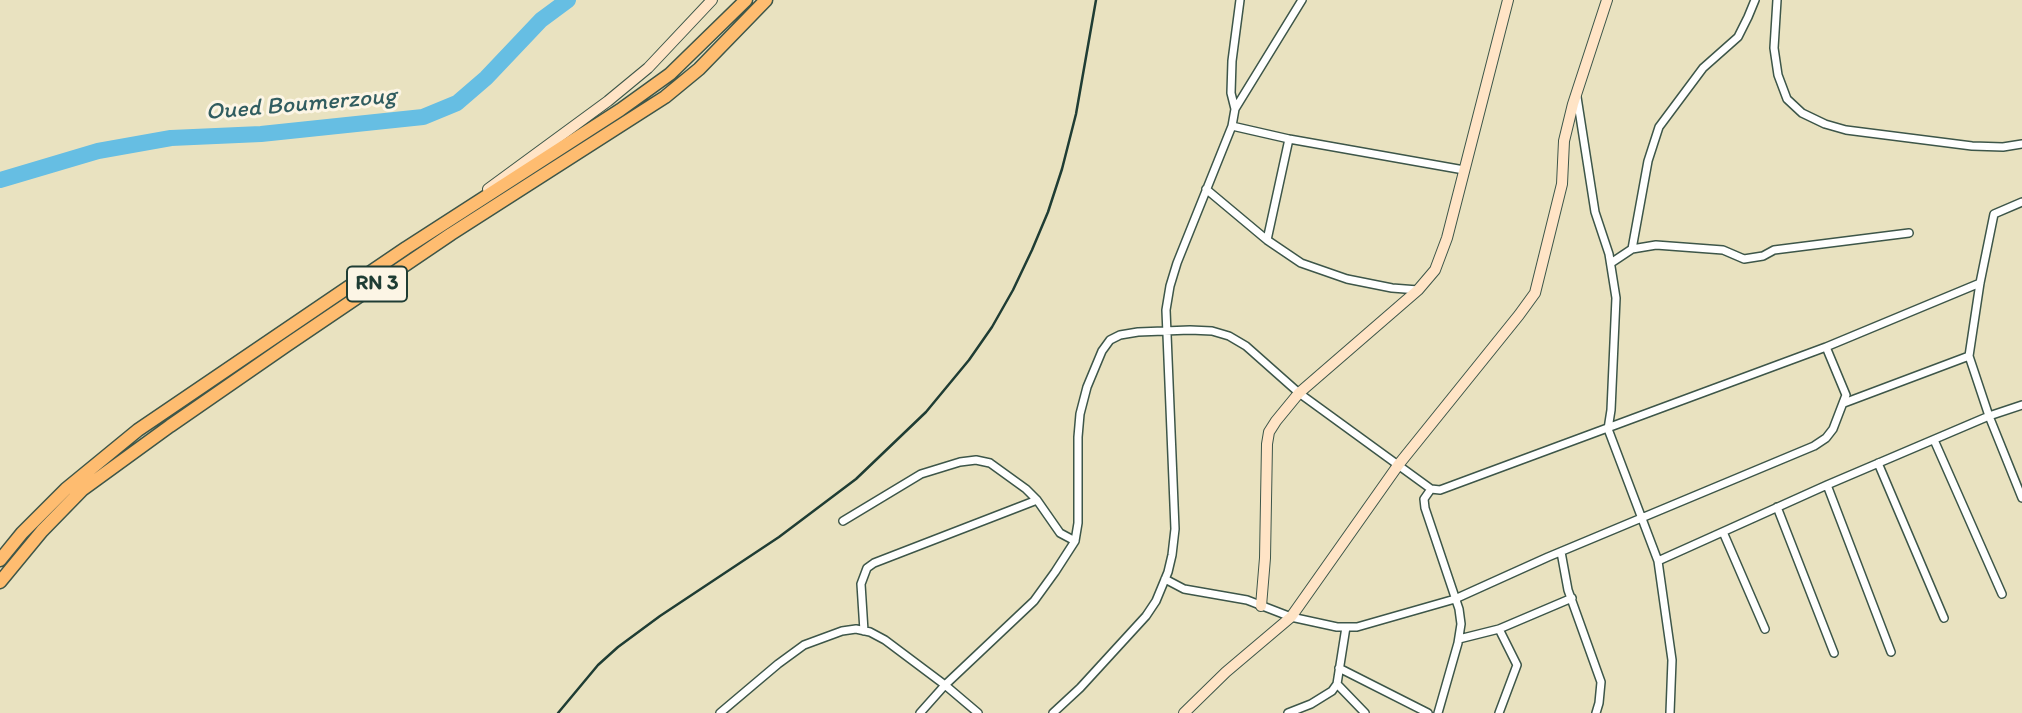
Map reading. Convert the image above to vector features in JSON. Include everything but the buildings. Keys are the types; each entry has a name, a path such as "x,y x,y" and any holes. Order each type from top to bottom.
{"highway":[{"name":"RN 3","path":"0,561 22,533 66,489 138,430 432,231 620,110 670,74 746,0"},
{"name":"RN 3","path":"0,582 42,531 82,490 298,337 451,234 664,97 699,69 766,0"}],"street":[{"path":"432,231 608,101 648,68 712,0"},
{"path":"1236,109 1231,93 1232,61 1240,0"},
{"path":"1053,713 1080,688 1146,615 1156,601 1165,579 1172,555 1175,529 1166,331 1170,286 1188,232 1232,126 1236,109 1302,0"},
{"path":"1261,606 1269,432 1299,393 1418,290 1435,270 1442,254 1508,0"},
{"path":"1184,713 1226,672 1291,617 1399,464 1535,292 1562,184 1564,141 1576,93 1607,0"},
{"path":"1632,249 1648,161 1659,127 1703,68 1738,37 1755,0"},
{"path":"1777,0 1774,59 1787,99 1802,113 1846,130 1972,146 2003,147 2022,144"},
{"path":"1576,93 1595,212 1611,263 1616,298 1608,429 1658,561 1672,660 1670,713"},
{"path":"1232,126 1289,139 1464,170"},
{"path":"1267,240 1289,139"},
{"path":"1206,189 1267,240 1301,263 1347,279 1418,290"},
{"path":"2022,202 1994,214 1969,356 1989,416 2022,498"},
{"path":"1611,263 1632,249 1656,245 1723,250 1744,259 1763,256 1774,250 1909,233"},
{"path":"920,713 945,685 1034,601 1075,541 1079,523 1080,414 1087,387 1102,351 1110,340 1120,335 1138,332 1212,331 1229,336 1246,346 1299,393 1431,489 1440,490 1826,347 1980,283"},
{"path":"1165,579 1184,589 1247,600 1291,617 1337,627 1356,627 1455,599 1814,446 1826,438 1833,429 1846,396 1826,347"},
{"path":"1844,403 1969,356"},
{"path":"1658,561 1878,463 1989,416 2022,405"},
{"path":"1934,440 2002,594"},
{"path":"843,521 921,474 976,460 990,463 1026,489 1060,533 1075,541"},
{"path":"1878,463 1944,618"},
{"path":"1827,485 1891,652"},
{"path":"1431,489 1424,499 1425,508 1459,609 1461,624 1438,713"},
{"path":"864,631 861,584 867,568 874,562 1037,500"},
{"path":"1777,507 1833,653"},
{"path":"1723,531 1765,629"},
{"path":"1561,552 1572,598 1601,681 1600,703 1596,713"},
{"path":"1459,639 1499,629 1572,598"},
{"path":"1288,713 1327,695 1337,684 1346,627"},
{"path":"1499,629 1517,665 1499,713"},
{"path":"721,713 804,645 842,631 870,632 885,640 978,713"},
{"path":"1339,668 1428,713"},
{"path":"1337,684 1365,713"}],"waterway":[{"name":"Oued Boumerzoug","path":"0,180 98,151 171,138 261,134 423,117 457,103 486,78 541,20 568,0"}],"railway":[{"path":"558,713 598,665 618,647 779,537 856,479 926,412 969,360 1013,290 1048,212 1076,114 1096,0"}]}
